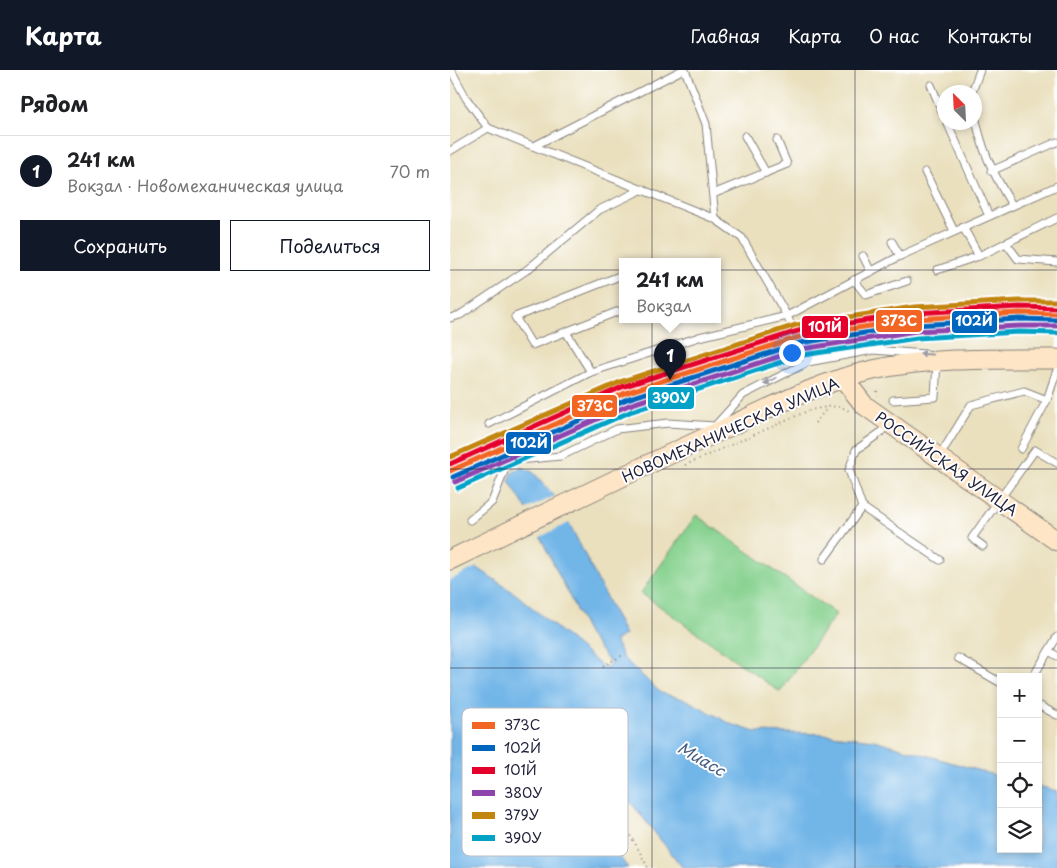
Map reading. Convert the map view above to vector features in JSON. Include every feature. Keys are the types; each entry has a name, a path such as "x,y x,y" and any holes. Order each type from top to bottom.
{"main road":[{"name":"НОВОМЕХАНИЧЕСКАЯ УЛИЦА","path":"450,560 708,433 843,378 875,370 937,362 1057,359"},
{"name":"РОССИЙСКАЯ УЛИЦА","path":"843,378 864,404 998,501 1057,541"}],"lane":[{"path":"451,70 466,98 488,128 716,219 742,238 787,316 808,362"},
{"path":"534,146 683,70 706,124 716,219"},
{"path":"975,85 980,70"},
{"path":"930,85 937,100"},
{"path":"450,151 488,128"},
{"path":"951,130 989,216"},
{"path":"978,130 991,171 1012,205"},
{"path":"746,136 766,173"},
{"path":"713,194 787,164 777,140"},
{"path":"991,171 1057,142"},
{"path":"925,172 954,231"},
{"path":"489,424 591,372 699,337 787,316 900,256 1057,186"},
{"path":"450,318 460,315 528,269 599,210 643,189"},
{"path":"937,270 978,256 1056,220"},
{"path":"963,227 978,256"},
{"path":"892,242 900,256"},
{"path":"1006,243 1018,259 1057,262"},
{"path":"863,256 872,272"},
{"path":"619,276 515,317 532,344 619,311"},
{"path":"854,280 866,295 907,281"},
{"path":"566,332 591,372"},
{"path":"470,520 492,502 505,469 519,460 561,456 617,429 668,424 708,433 743,395 808,362 873,350 992,360"},
{"path":"894,400 935,397 937,362"},
{"path":"1021,449 1047,400 1057,370"},
{"path":"939,458 971,405 1024,391 1047,400"},
{"path":"889,422 880,433 856,450 849,470 862,507 940,560"},
{"path":"983,546 972,538 1035,450 1057,463"},
{"path":"824,559 862,507"},
{"path":"1035,673 1057,637"},
{"path":"1049,651 1057,656"},
{"path":"958,658 997,681"},
{"path":"1042,707 1057,715"}],"path":[{"path":"816,422 828,407"},
{"path":"685,465 810,410 843,407 850,412"},
{"path":"603,666 625,654"},
{"path":"628,832 648,868"}],"green space":[{"path":"696,515 836,614 780,692 641,593"}],"water":[{"name":"Миасс","path":"522,467 534,473 557,499 625,635 615,640 623,658 661,693 687,700 731,724 755,732 823,734 874,740 997,776 997,853 1042,853 1042,787 1057,791 1057,868 683,868 628,799 628,708 546,707 462,708 462,856 619,856 628,868 450,868 450,549 517,595 604,668 611,664 588,634 526,508 509,481 512,473"}],"pier":[{"path":"557,495 571,522 538,538 525,510"},
{"path":"451,547 479,566 450,580"}],"transit line":[{"name":"379У","path":"450,457 620,382 796,325 914,307 1018,301 1057,301"},
{"name":"101Й","path":"450,464 622,387 798,331 915,313 1019,307 1057,308"},
{"name":"373C","path":"450,471 625,393 799,337 915,319 1019,313 1057,314"},
{"name":"102Й","path":"453,477 627,399 800,343 916,325 1019,319 1057,320"},
{"name":"380У","path":"455,482 629,405 802,349 916,331 1057,326"},
{"name":"390У","path":"458,488 632,411 803,355 917,338 1019,332 1057,333"}],"place":[{"name":"241 км","path":"670,380"}]}
